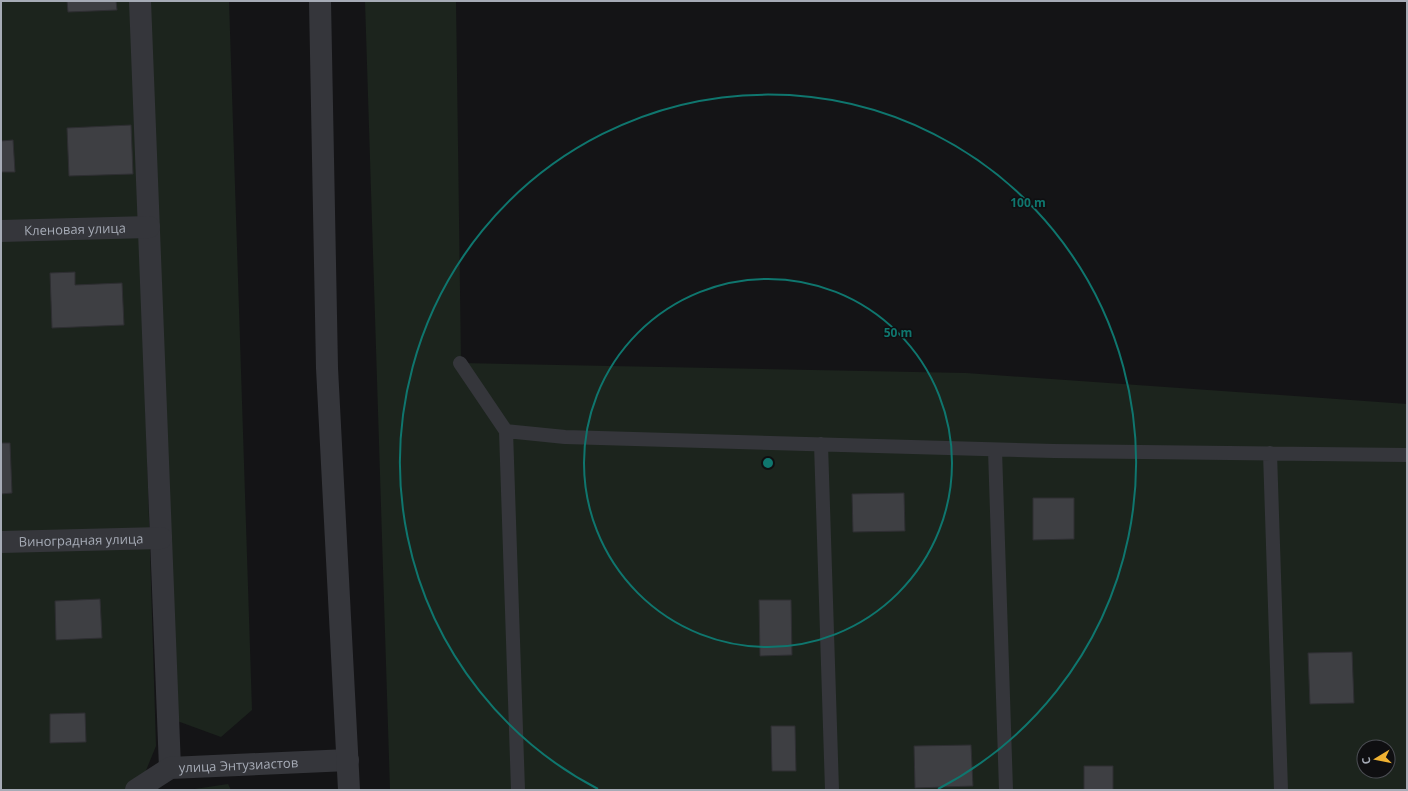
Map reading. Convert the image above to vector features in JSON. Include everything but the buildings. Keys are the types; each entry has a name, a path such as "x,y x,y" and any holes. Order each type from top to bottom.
{"street":[{"path":"140,1 170,768"},
{"path":"320,1 327,368 349,790"},
{"name":"Кленовая улица","path":"1,231 149,228"},
{"name":"Виноградная улица","path":"1,542 161,538"},
{"name":"улица Энтузиастов","path":"136,790 170,768 348,760"}],"lane":[{"path":"460,363 506,431 518,790"},
{"path":"506,431 565,437 995,450 1407,455"},
{"path":"821,444 832,790"},
{"path":"995,450 1006,790"},
{"path":"1270,454 1280,790"}],"shaded area":[{"path":"1,1 133,1 156,746 138,790 1,790"},
{"path":"146,1 229,1 252,710 221,737 169,718"},
{"path":"365,1 456,1 461,363 966,373 1407,404 1407,790 390,790"},
{"path":"228,784 231,790 188,790"}]}
